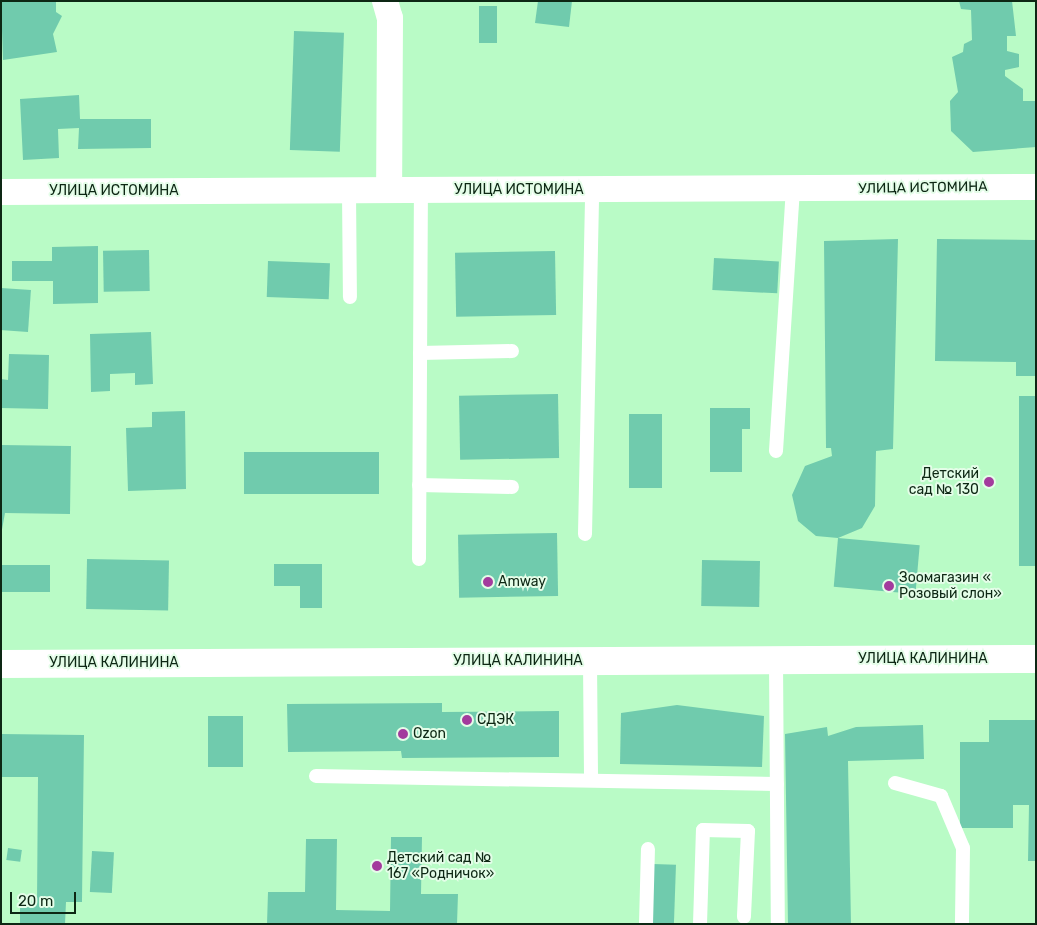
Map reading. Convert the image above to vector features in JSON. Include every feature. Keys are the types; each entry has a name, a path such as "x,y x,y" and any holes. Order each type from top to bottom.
{"main road":[{"name":"УЛИЦА КАЛИНИНА","path":"1,664 1036,659"}],"street":[{"path":"385,1 390,18 389,190"},
{"name":"УЛИЦА ИСТОМИНА","path":"1,192 1036,187"}],"lane":[{"path":"776,451 793,189"},
{"path":"419,559 421,190"},
{"path":"585,534 592,190"},
{"path":"349,191 350,297"},
{"path":"420,353 512,351"},
{"path":"420,486 512,487"},
{"path":"776,660 778,924"},
{"path":"590,661 591,778"},
{"path":"316,776 591,778 777,784"},
{"path":"895,783 941,796 963,848 962,924"},
{"path":"700,924 703,830 748,831 744,917"},
{"path":"646,924 648,849"}],"building":[{"path":"1,1 56,1 56,12 62,16 53,34 57,52 3,60"},
{"path":"538,1 572,1 569,27 535,23"},
{"path":"959,1 1012,1 1016,36 1007,36 1007,51 1019,54 1019,67 1005,70 1005,76 1023,89 1023,101 1036,101 1036,147 973,152 951,131 950,101 958,92 952,57 963,52 964,44 972,40 971,10 961,9"},
{"path":"479,6 497,6 497,43 479,43"},
{"path":"294,31 344,33 340,152 290,150"},
{"path":"79,95 80,119 151,119 151,148 78,149 79,128 58,129 59,158 23,160 20,99"},
{"path":"898,239 893,449 876,451 875,506 862,528 838,538 816,536 798,521 792,495 805,466 832,456 831,448 826,448 824,241"},
{"path":"937,239 1036,240 1036,376 1016,376 1016,362 935,361"},
{"path":"98,246 98,303 53,304 53,281 12,281 12,261 52,261 52,247"},
{"path":"149,250 150,291 104,292 103,251"},
{"path":"555,251 556,315 456,317 455,253"},
{"path":"714,258 779,261 777,293 712,290"},
{"path":"268,261 330,263 329,299 267,297"},
{"path":"1,288 31,290 28,332 1,330"},
{"path":"151,332 153,384 135,385 135,373 110,374 110,391 91,392 90,334"},
{"path":"9,354 49,355 48,409 1,408 1,379 8,380"},
{"path":"558,394 559,458 460,460 459,396"},
{"path":"1019,396 1036,396 1036,566 1019,566"},
{"path":"710,408 750,408 750,429 742,429 742,472 710,472"},
{"path":"185,411 186,489 128,491 126,428 152,427 152,412"},
{"path":"629,414 662,414 662,488 629,488"},
{"path":"1,445 71,446 70,514 5,513 1,535"},
{"path":"244,452 379,452 379,494 244,494"},
{"path":"557,533 558,596 459,598 458,535"},
{"path":"838,538 920,545 915,594 834,587"},
{"path":"87,559 169,560 168,610 86,609"},
{"path":"702,560 760,561 759,607 701,606"},
{"path":"274,564 322,564 322,608 300,608 300,586 274,586"},
{"path":"2,565 50,565 50,592 2,592"},
{"path":"442,703 442,712 559,711 559,757 402,758 401,751 288,752 287,704"},
{"path":"677,705 764,716 762,767 620,764 621,713"},
{"path":"208,716 243,716 243,767 208,767"},
{"path":"989,720 1036,720 1036,861 1028,861 1029,805 1013,805 1013,828 960,828 960,742 989,742"},
{"path":"923,725 924,759 848,761 851,924 788,924 785,734 827,727 828,736 856,727"},
{"path":"1,734 84,735 82,902 66,902 65,924 20,924 20,901 37,902 38,777 1,777"},
{"path":"391,837 422,837 421,894 458,894 457,924 267,924 268,892 305,892 306,839 337,839 336,910 390,911"},
{"path":"8,848 22,850 20,862 6,860"},
{"path":"92,851 114,852 112,893 90,892"},
{"path":"653,864 676,865 674,924 651,924"}],"place":[{"name":"Детский сад № 130","path":"989,482"},
{"name":"Amway","path":"488,582"},
{"name":"Зоомагазин « Розовый слон»","path":"889,586"},
{"name":"СДЭК","path":"467,720"},
{"name":"Ozon","path":"403,734"},
{"name":"Детский сад № 167 «Родничок»","path":"377,866"}]}
